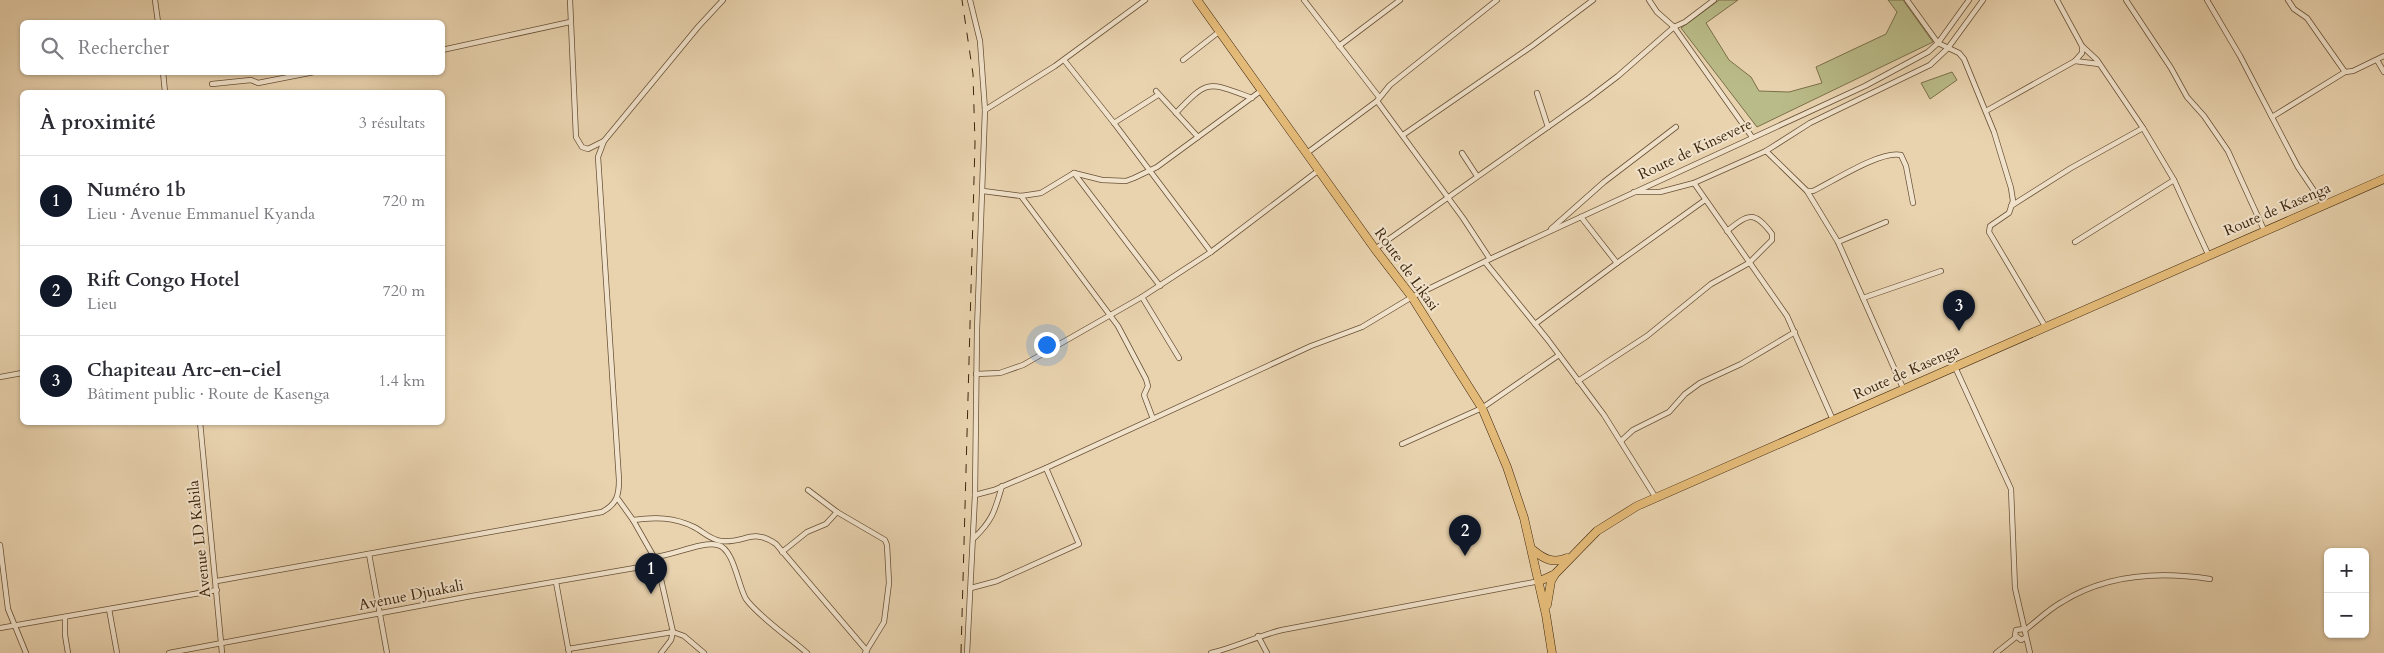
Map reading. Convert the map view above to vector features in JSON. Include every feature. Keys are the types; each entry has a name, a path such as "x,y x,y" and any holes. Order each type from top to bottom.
{"highway":[{"name":"Route de Likasi","path":"1197,0 1412,297 1482,408 1516,493 1533,550 1552,653"},
{"name":"Route de Kasenga","path":"1540,582 1555,574 1585,541 1610,522 1656,498 2208,254 2384,179"},
{"path":"1533,550 1548,560 1560,561 1569,558"},
{"path":"1546,615 1551,581 1555,574"}],"street":[{"path":"156,0 158,20"},
{"path":"570,0 576,137 582,147 588,149 604,141"},
{"path":"217,581 602,512 611,508 618,499 619,480 597,163 604,141 698,27 723,0"},
{"path":"967,653 976,495 976,374 985,110 980,41 970,0"},
{"path":"985,110 1064,60 1145,0"},
{"path":"1304,0 1378,99 1490,259"},
{"path":"1339,46 1400,0"},
{"path":"1307,153 1378,99 1390,84 1497,0"},
{"path":"1403,135 1532,46 1593,0"},
{"path":"1649,0 1657,12 1674,27 1752,137"},
{"path":"1376,249 1618,76 1674,27 1685,22 1714,0"},
{"path":"1907,0 1938,43 1959,53 1964,59 1986,111 2013,195 2009,213 1990,226 1989,232 2045,326"},
{"name":"Route de Kinsevere","path":"976,495 1046,468 1310,346 1362,327 1412,297 1490,259 1904,66 1920,58 1938,43 1969,0"},
{"path":"1633,192 1660,192 1694,183 1766,151 1810,123 1930,65 1948,48 1983,0"},
{"path":"2057,0 2082,46 2093,54 2100,64 2143,128 2174,180 2208,254"},
{"path":"2135,0 2127,1 2171,68 2187,97 2204,116 2228,151 2264,230"},
{"path":"2207,0 2298,167 2323,204"},
{"path":"2288,0 2294,9 2307,18 2345,72"},
{"path":"445,49 570,22"},
{"path":"1183,60 1220,31"},
{"path":"1986,111 2074,61 2082,53 2082,46"},
{"path":"2272,117 2345,72 2384,56"},
{"path":"1064,60 1211,252"},
{"path":"2377,60 2384,72"},
{"path":"2074,61 2100,64"},
{"path":"163,75 165,90"},
{"path":"212,84 251,80 258,83 299,75"},
{"path":"1176,113 1192,95 1214,84 1252,98"},
{"path":"983,191 1021,196 1045,191 1074,172 1102,180 1116,181 1134,178 1149,171 1262,90"},
{"path":"1114,123 1157,93 1198,137"},
{"path":"1537,93 1548,126"},
{"path":"1549,232 1599,187 1676,127"},
{"path":"2011,206 2071,168 2143,128"},
{"path":"1766,151 1807,191 1838,242 1864,298 1876,332 1903,388"},
{"path":"1462,153 1477,176"},
{"path":"1807,191 1813,191 1868,163 1897,154 1901,155 1906,166 1913,203"},
{"path":"976,374 1000,373 1023,365 1142,298 1211,252 1319,170"},
{"path":"1074,172 1102,206 1160,286"},
{"path":"2075,242 2174,180"},
{"path":"1694,183 1749,263 1776,297 1795,332 1833,420"},
{"path":"1021,196 1128,342 1146,379 1148,386 1144,395 1154,418"},
{"path":"1535,324 1705,200"},
{"path":"1578,381 1648,336 1711,284 1749,263 1772,240 1772,234 1757,217 1749,216 1742,219 1727,231"},
{"path":"1581,217 1617,263"},
{"path":"1838,242 1886,222"},
{"path":"1484,262 1535,324 1578,381 1621,441 1656,498"},
{"path":"1864,298 1941,271"},
{"path":"1142,298 1178,358"},
{"path":"1621,441 1632,430 1669,412 1685,394 1696,386 1722,371 1741,364 1795,332"},
{"path":"1402,444 1482,408 1559,355"},
{"path":"1954,366 2011,489 2015,588 2030,653"},
{"path":"0,376 20,373"},
{"name":"Avenue LD Kabila","path":"200,425 217,581 222,653"},
{"path":"971,588 996,581 1079,544 1046,468"},
{"path":"974,538 988,525 993,517 1002,486"},
{"path":"654,557 760,535 776,544 866,652 884,622 888,595 889,551 885,540 837,512 808,490"},
{"path":"618,499 633,520 658,564 673,632 671,640 661,653"},
{"path":"782,552 807,532 826,524 837,512"},
{"path":"633,520 664,517 692,526 725,548 730,556 746,598 807,653"},
{"path":"0,544 6,596 14,626 26,653"},
{"path":"369,554 387,653"},
{"name":"Avenue Djuakali","path":"169,653 658,564"},
{"path":"2016,637 2016,630 2024,629 2060,603 2086,589 2118,578 2159,574 2210,579"},
{"path":"556,582 568,651 673,632 684,636 704,653"},
{"path":"1211,653 1234,648 1258,636 1540,582"},
{"path":"0,628 217,590"},
{"path":"109,609 117,653"},
{"path":"65,617 68,653"},
{"path":"1258,636 1267,653"},
{"path":"2016,637 2021,640 2025,638"},
{"path":"1996,653 2016,637"}],"green space":[{"path":"1719,0 1738,0 1706,23 1729,60 1751,77 1759,91 1789,92 1822,83 1816,67 1886,34 1897,12 1888,0 1903,0 1933,42 1757,127 1681,28"},
{"path":"1952,72 1957,80 1930,99 1921,83"}],"railway":[{"path":"961,653 975,143 973,74 962,0"}],"place":[{"name":"Chapiteau Arc-en-ciel","path":"1959,331"},
{"name":"Rift Congo Hotel","path":"1465,556"},
{"name":"Numéro 1b","path":"651,594"}]}
